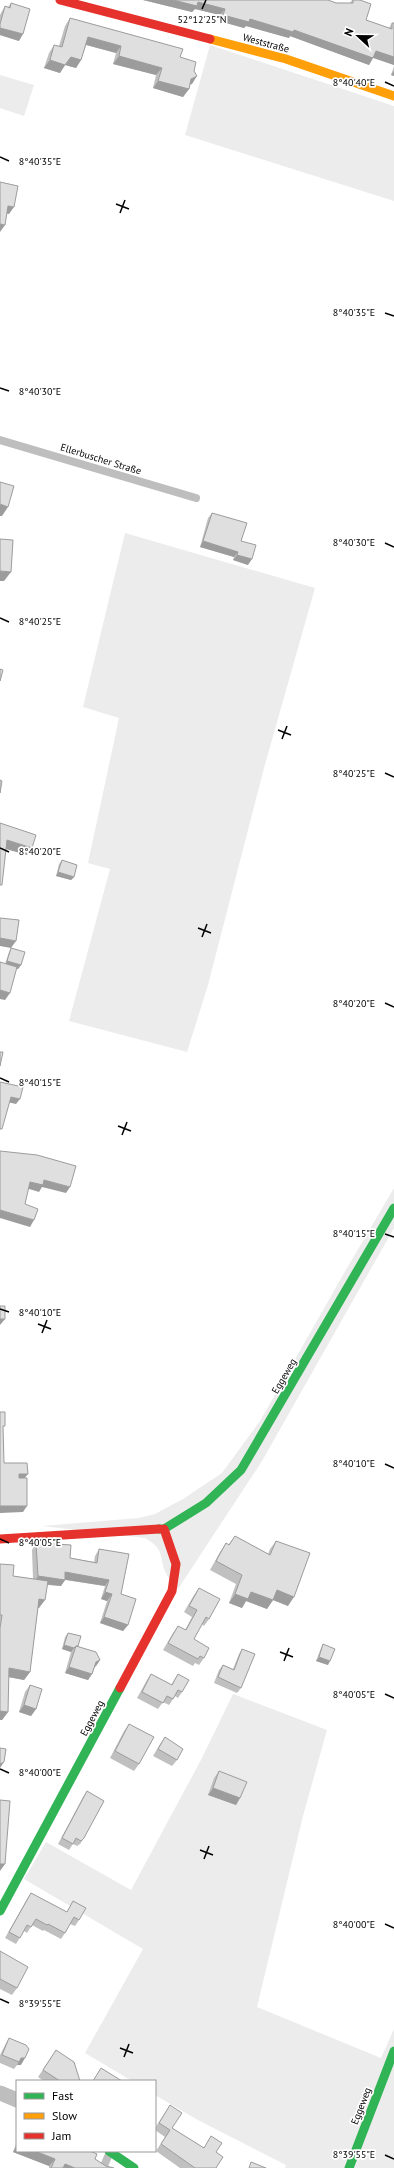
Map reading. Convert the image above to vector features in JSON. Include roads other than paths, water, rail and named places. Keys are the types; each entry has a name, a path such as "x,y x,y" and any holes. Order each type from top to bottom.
{"street":[{"name":"Weststraße","path":"60,0 286,59 394,96"},
{"name":"Eggeweg","path":"0,1539 164,1529 206,1503 241,1470 394,1208"},
{"name":"Eggeweg","path":"0,1911 172,1592 176,1564 164,1529"},
{"name":"Eggeweg","path":"348,2168 394,2051"},
{"path":"0,2093 16,2100"},
{"path":"111,2152 134,2168"}],"lane":[{"name":"Ellerbuscher Straße","path":"0,440 196,498"},
{"path":"103,2168 110,2152"}]}
